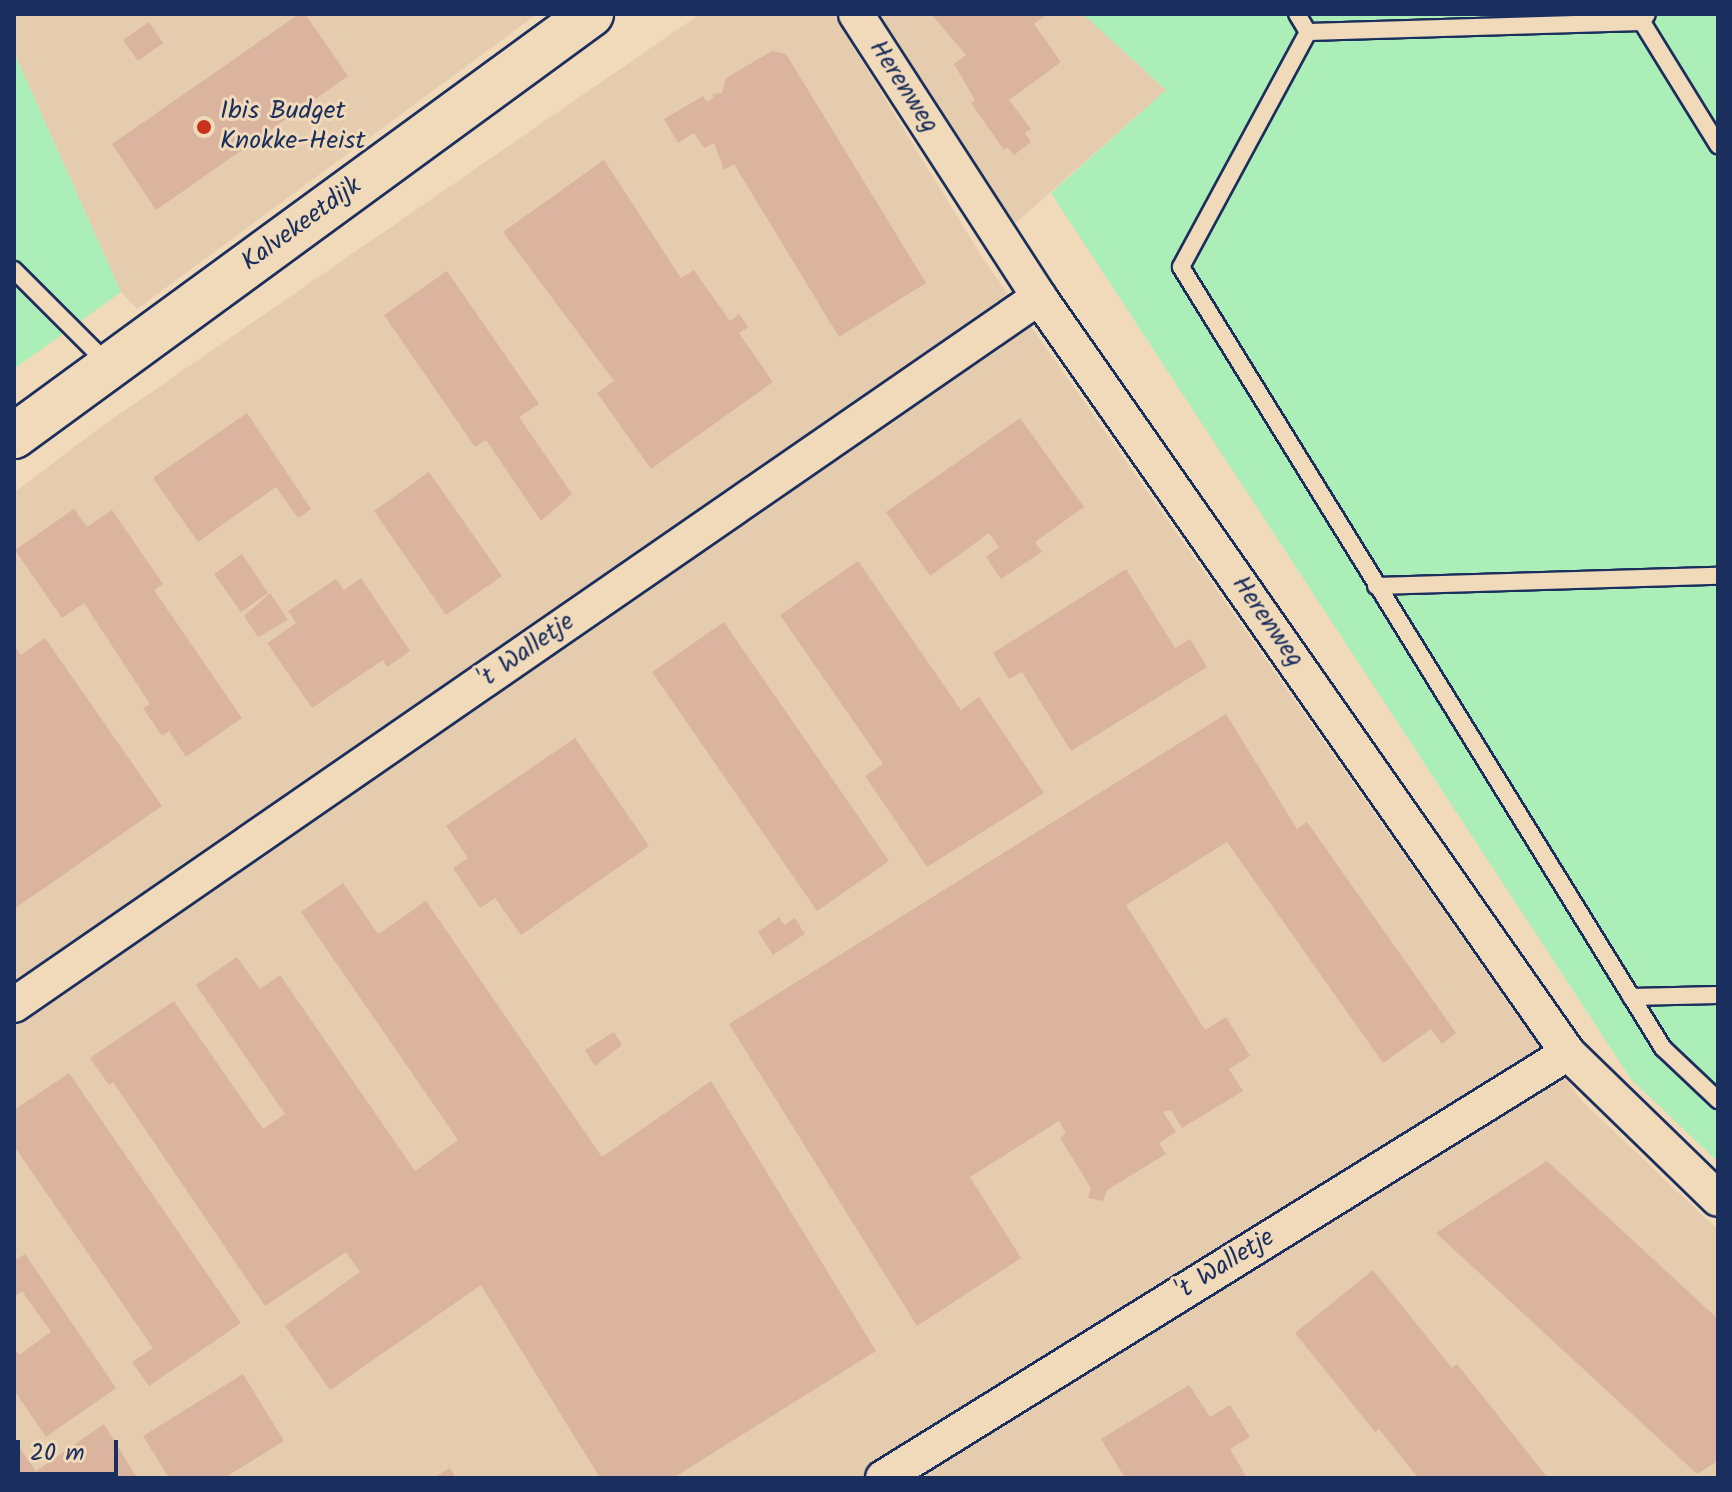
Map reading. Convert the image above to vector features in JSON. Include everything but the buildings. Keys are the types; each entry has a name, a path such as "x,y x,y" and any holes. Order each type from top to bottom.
{"street":[{"name":"Kalvekeetdijk","path":"14,436 591,14"},
{"name":"Herenweg","path":"856,14 1039,297 1568,1053 1718,1199"},
{"name":"'t Walletje","path":"14,1005 1039,297"},
{"name":"'t Walletje","path":"883,1478 1568,1053"}],"lane":[{"path":"1297,14 1308,32"},
{"path":"1308,32 1644,18 1718,145"},
{"path":"1308,32 1181,267 1663,1048 1718,1100"},
{"path":"14,270 110,366"},
{"path":"1376,586 1718,576"},
{"path":"1631,997 1718,995"}],"shaded area":[{"path":"14,14 537,14 137,309 121,292 14,52"},
{"path":"700,14 833,14 984,260 1516,1014 1583,1102 1718,1230 1718,1478 14,1478 14,493 95,431"},
{"path":"880,14 1083,14 1166,90 1011,227"}],"green space":[{"path":"1083,14 1718,14 1718,1162 1631,1079 1051,193 1166,90"},
{"path":"14,52 121,292 14,369"}],"place":[{"name":"Ibis Budget Knokke-Heist","path":"204,127"}]}
